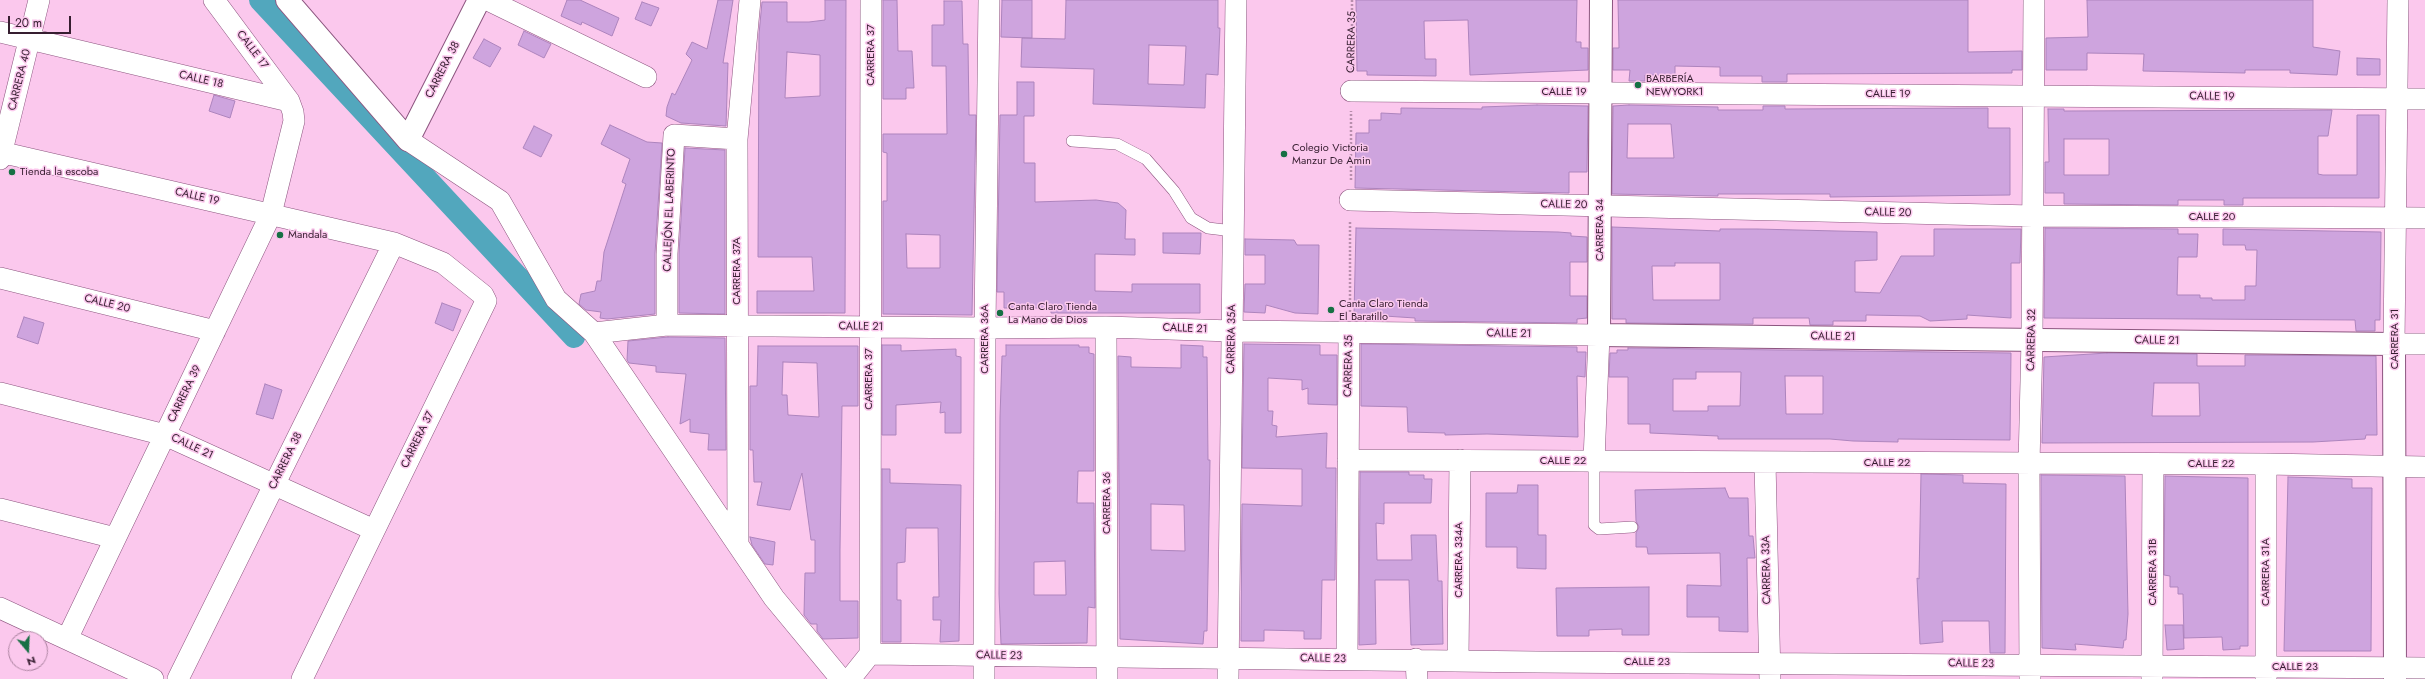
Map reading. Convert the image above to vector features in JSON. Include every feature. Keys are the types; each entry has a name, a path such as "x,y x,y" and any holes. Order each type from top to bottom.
{"street":[{"name":"CARRERA 40","path":"1,154 39,0"},
{"name":"CALLE 17","path":"214,0 289,101"},
{"path":"287,0 408,140 500,201 556,299 594,333 738,542 774,598 842,679"},
{"name":"CARRERA 38","path":"408,140 479,0"},
{"path":"488,0 646,77"},
{"name":"CARRERA 37A","path":"738,542 737,139 750,0"},
{"name":"CARRERA 37","path":"870,654 869,327 871,0"},
{"name":"CARRERA 36A","path":"984,679 984,328 989,0"},
{"name":"CARRERA 35A","path":"1228,679 1236,0"},
{"name":"CARRERA 34","path":"1594,461 1599,335 1601,0"},
{"name":"CARRERA 32","path":"2030,672 2029,464 2032,339 2034,0"},
{"name":"CARRERA 31","path":"2395,673 2394,344 2398,0"},
{"name":"CALLE 18","path":"0,32 289,101"},
{"name":"CALLE 19","path":"1351,91 2425,99"},
{"path":"271,214 294,121 289,101"},
{"name":"CALLEJÓN EL LABERINTO","path":"667,325 667,254 674,135 737,139"},
{"name":"CALLE 19","path":"1,154 394,243"},
{"name":"CALLE 20","path":"1350,200 2033,216 2425,218"},
{"name":"CARRERA 39","path":"67,639 271,214"},
{"name":"CARRERA 38","path":"178,679 394,243"},
{"name":"CARRERA 37","path":"302,679 486,302 483,294 443,263 394,243"},
{"name":"CALLE 20","path":"0,278 215,331"},
{"name":"CALLE 21","path":"594,333 667,325 984,328 1106,327 1232,331 2425,344"},
{"name":"CARRERA 36","path":"1106,327 1107,679"},
{"name":"CARRERA 35","path":"1347,659 1349,332"},
{"name":"CALLE 21","path":"0,393 165,435 374,530"},
{"name":"CALLE 22","path":"1348,460 2153,465 2266,464 2395,468 2425,467"},
{"name":"CARRERA 334A","path":"1458,660 1460,460"},
{"name":"CARRERA 33A","path":"1765,462 1770,671"},
{"name":"CARRERA 31A","path":"2266,464 2266,673"},
{"name":"CARRERA 31B","path":"2152,673 2153,465"},
{"path":"0,509 115,538"},
{"path":"0,608 153,679"},
{"path":"850,679 870,654"},
{"name":"CALLE 23","path":"870,654 1347,659 1417,669 1458,660 1537,671 1654,670 2395,673 2425,668"}],"lane":[{"path":"1072,140 1117,144 1146,159 1174,191 1191,218 1208,228 1233,231"},
{"path":"1594,461 1594,525 1599,529 1632,527"}],"path":[{"name":"CARRERA 35","path":"1349,332 1352,0"}],"building":[{"path":"567,0 580,0 619,18 612,36 582,22 581,25 561,16"},
{"path":"718,0 733,0 723,63 728,63 726,126 681,123 666,116 667,107 672,93 675,95 692,60 686,54 692,42 707,49"},
{"path":"825,0 846,0 845,313 757,313 757,291 814,291 812,257 758,257 759,34 762,2 787,2 787,22 825,20","holes":["787,52 820,55 820,96 785,98"]},
{"path":"883,0 897,0 898,51 912,51 914,88 906,88 906,99 883,99"},
{"path":"1002,0 1032,0 1032,38 1001,37"},
{"path":"1066,0 1218,0 1218,28 1220,28 1218,75 1206,74 1205,108 1093,104 1094,69 1021,67 1022,38 1065,39","holes":["1149,45 1186,46 1184,85 1148,84"]},
{"path":"1356,0 1577,0 1576,42 1581,42 1581,48 1588,48 1588,70 1470,75 1468,20 1424,21 1425,59 1436,59 1436,76 1367,75 1367,71 1357,71"},
{"path":"1618,0 1968,0 1968,52 2022,51 2022,70 2012,70 2012,73 1787,74 1787,82 1762,82 1762,76 1720,76 1720,67 1675,66 1675,75 1645,75 1645,81 1629,81 1630,70 1613,70 1613,48 1619,48"},
{"path":"2087,0 2313,0 2313,47 2340,51 2337,75 2290,73 2290,70 2245,70 2245,73 2143,71 2144,54 2087,53 2087,70 2046,70 2046,38 2088,37"},
{"path":"944,1 962,1 963,44 968,44 969,115 976,115 972,315 883,314 883,201 887,201 887,153 883,152 883,134 947,134 946,66 932,66 932,25 944,25","holes":["906,234 940,235 940,268 907,268"]},
{"path":"642,2 659,8 651,26 635,19"},
{"path":"524,31 551,44 544,58 518,45"},
{"path":"484,39 501,48 490,67 473,58"},
{"path":"2357,58 2380,59 2380,75 2357,75"},
{"path":"1017,82 1034,82 1034,116 1024,116 1024,163 1035,163 1035,202 1096,200 1118,203 1126,210 1125,239 1135,239 1135,255 1095,254 1095,291 1132,292 1132,284 1200,284 1200,313 1051,313 1051,308 1004,308 1004,292 997,292 1000,115 1017,115"},
{"path":"214,95 235,101 230,118 209,111"},
{"path":"1537,105 1588,106 1587,172 1569,172 1569,193 1355,188 1356,133 1369,133 1369,120 1381,120 1381,113 1401,114 1401,108 1482,109 1482,107"},
{"path":"1613,106 1718,107 1718,110 1763,110 1763,106 1785,106 1785,109 1988,108 1988,128 2010,128 2010,195 1830,197 1830,194 1718,194 1718,196 1612,194","holes":["1628,124 1671,124 1674,158 1627,158"]},
{"path":"2048,109 2064,109 2064,111 2332,110 2328,136 2318,136 2318,174 2357,175 2357,115 2379,115 2379,198 2243,198 2243,205 2224,205 2224,200 2178,200 2178,205 2064,204 2064,193 2045,193 2045,162 2049,162","holes":["2064,139 2109,139 2109,175 2064,175"]},
{"path":"610,125 647,142 662,143 655,253 655,314 607,319 600,318 601,312 586,310 579,304 581,294 595,291 597,281 601,281 604,252 626,184 622,182 630,159 601,144"},
{"path":"534,126 552,135 541,157 523,148"},
{"path":"685,148 725,150 725,314 679,313 679,254"},
{"path":"1612,227 1720,231 1720,229 1757,229 1877,232 1877,260 1855,261 1855,292 1880,293 1901,256 1934,256 1934,229 2021,229 2020,263 2011,263 2011,318 1967,315 1967,319 1930,321 1920,316 1866,315 1866,321 1833,321 1833,325 1810,325 1809,318 1753,318 1753,324 1626,323 1626,319 1612,319","holes":["1675,263 1720,263 1720,300 1653,300 1652,266 1675,266"]},
{"path":"1356,228 1558,232 1571,233 1571,236 1587,237 1587,262 1570,262 1570,296 1587,296 1587,318 1577,319 1577,323 1415,321 1415,318 1354,314"},
{"path":"2045,228 2178,229 2178,234 2198,234 2197,257 2178,257 2177,295 2200,295 2200,298 2212,298 2212,300 2245,300 2245,286 2256,286 2257,250 2246,250 2245,245 2223,245 2223,229 2381,232 2380,320 2375,320 2375,331 2356,331 2355,320 2044,318"},
{"path":"1163,233 1201,233 1200,254 1163,253"},
{"path":"1245,239 1294,240 1297,245 1319,245 1318,314 1295,313 1266,305 1265,313 1244,312 1245,284 1265,284 1265,255 1245,255"},
{"path":"442,303 461,310 453,331 435,323"},
{"path":"24,317 44,323 38,344 17,337"},
{"path":"668,337 725,338 726,450 708,450 709,434 690,432 690,419 680,424 686,374 656,372 656,366 629,363 627,360 628,341"},
{"path":"1244,344 1320,345 1320,355 1337,355 1337,405 1308,404 1308,388 1302,390 1302,380 1268,378 1268,411 1273,411 1272,425 1277,426 1276,437 1327,433 1326,468 1336,468 1335,580 1322,580 1321,639 1304,639 1304,631 1264,630 1264,641 1241,641 1242,504 1302,506 1302,469 1242,468"},
{"path":"1361,344 1577,347 1577,352 1586,352 1585,377 1577,376 1578,437 1487,434 1445,435 1445,433 1408,432 1407,407 1361,406"},
{"path":"882,345 901,345 901,351 956,349 956,356 961,357 961,433 945,433 945,412 940,413 941,402 896,405 896,435 882,435"},
{"path":"1006,345 1079,345 1079,347 1089,347 1089,353 1094,354 1094,471 1078,471 1077,503 1094,503 1095,608 1088,607 1087,643 1001,644 999,594 1000,417 1002,356 1006,356","holes":["1065,561 1066,595 1034,595 1034,562"]},
{"path":"1181,345 1203,346 1203,357 1207,357 1208,460 1210,460 1207,631 1204,631 1203,644 1120,639 1118,356 1131,357 1131,367 1181,368","holes":["1151,504 1184,505 1185,551 1151,550"]},
{"path":"758,346 858,346 858,406 842,406 840,601 858,601 858,638 823,639 817,631 817,624 811,624 804,615 805,573 815,573 815,540 811,540 802,473 790,510 757,505 762,482 754,482 753,450 750,450 750,386 757,386","holes":["783,362 817,363 819,417 788,415 787,395 782,395"]},
{"path":"1628,348 2011,353 2010,440 1898,439 1898,442 1830,439 1718,439 1718,436 1650,433 1650,424 1628,424 1628,377 1609,377 1610,353 1617,353 1617,350 1628,350","holes":["1696,372 1741,372 1740,406 1708,406 1708,411 1673,411 1673,379 1696,379","1785,376 1823,376 1823,414 1786,414"]},
{"path":"2107,353 2197,354 2197,366 2245,366 2245,355 2376,356 2377,435 2366,435 2365,439 2313,442 2042,443 2044,357","holes":["2154,383 2199,383 2200,416 2152,416"]},
{"path":"265,384 282,390 273,419 256,414"},
{"path":"882,469 890,469 890,483 961,485 959,641 940,642 941,620 933,620 933,597 939,597 938,528 906,528 905,562 897,563 897,600 901,600 901,642 882,642"},
{"path":"1360,472 1409,472 1409,475 1424,475 1424,479 1432,479 1431,503 1384,503 1384,524 1376,523 1377,560 1412,560 1411,535 1436,535 1438,581 1442,581 1443,644 1411,645 1409,580 1375,580 1376,644 1359,645"},
{"path":"1921,474 1963,475 1963,483 2006,484 2005,653 1990,653 1989,621 1942,621 1943,642 1920,644 1917,578 1919,579"},
{"path":"2041,475 2125,476 2128,614 2126,640 2124,640 2123,648 2075,644 2076,650 2042,648"},
{"path":"2165,476 2248,478 2248,646 2240,646 2240,649 2223,650 2222,637 2184,638 2183,594 2178,594 2178,587 2170,587 2170,576 2164,575"},
{"path":"2288,477 2352,479 2352,488 2372,488 2371,651 2284,651"},
{"path":"1518,485 1538,485 1538,535 1546,535 1546,569 1517,568 1517,547 1486,547 1486,493 1517,493"},
{"path":"1725,488 1729,498 1748,498 1749,536 1753,536 1755,558 1747,558 1748,632 1719,631 1719,617 1687,617 1687,585 1721,586 1720,553 1648,554 1647,547 1636,547 1636,533 1639,527 1636,521 1635,490"},
{"path":"750,537 775,542 773,565 765,564 752,545"},
{"path":"1649,587 1649,635 1622,635 1622,629 1589,630 1589,636 1557,636 1556,588"},
{"path":"2165,625 2183,625 2184,649 2167,650"}],"waterway":[{"path":"260,0 574,337"}],"place":[{"name":"BARBERÍA NEWYORK1","path":"1638,85"},
{"name":"Colegio Victoria Manzur De Amin","path":"1284,154"},
{"name":"Tienda la escoba","path":"12,172"},
{"name":"Mandala","path":"280,235"},
{"name":"Canta Claro Tienda El Baratillo","path":"1331,310"},
{"name":"Canta Claro Tienda La Mano de Dios","path":"1000,313"}]}
